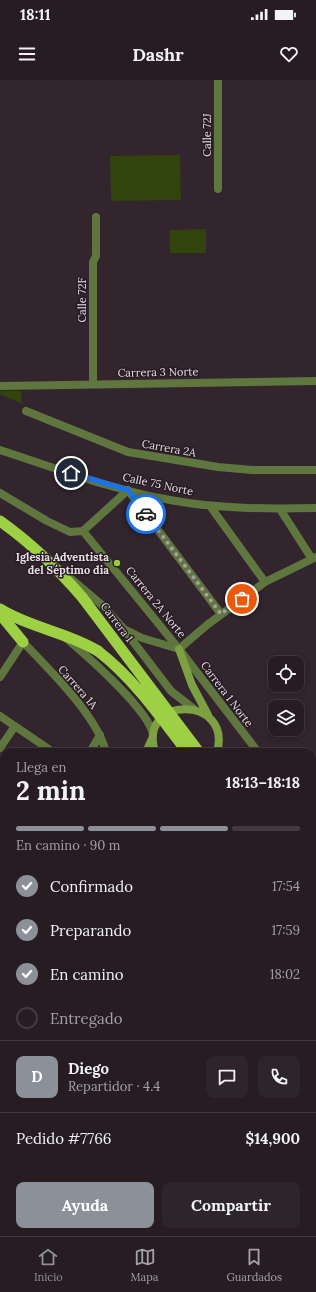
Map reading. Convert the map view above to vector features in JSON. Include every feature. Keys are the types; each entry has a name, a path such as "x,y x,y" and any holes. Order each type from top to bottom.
{"highway":[{"name":"Carrera 1","path":"0,521 20,535 58,569 82,597 196,748"},
{"path":"0,609 11,616 81,641 98,651 132,681 184,748"},
{"path":"0,614 23,642"}],"main road":[{"path":"179,649 192,685 218,734 217,748"},
{"path":"148,748 159,722 170,712 180,708 194,709 203,713 210,719"},
{"path":"153,736 154,748"}],"street":[{"name":"Calle 72J","path":"218,80 218,189"},
{"name":"Calle 72F","path":"93,384 93,262 96,256 96,217"},
{"name":"Carrera 3 Norte","path":"0,386 316,381"},
{"name":"Carrera 2A","path":"26,410 128,452 218,467 252,470 316,470"},
{"name":"Calle 75 Norte","path":"0,450 128,490 169,500 210,506 280,509 316,508"},
{"path":"0,492 46,521 70,532 83,531 128,490 221,614"},
{"path":"210,506 265,582"},
{"path":"122,627 142,638 179,649 221,614 265,582 314,558 280,509"},
{"name":"Carrera 2A Norte","path":"83,531 179,649"},
{"path":"58,569 91,594 122,627 171,691 194,709"},
{"path":"59,632 90,660 129,699 148,721 153,736"},
{"path":"0,676 23,642"},
{"name":"Carrera 1A","path":"23,642 91,719 100,735 105,748"},
{"name":"Carrera 1 Norte","path":"179,649 255,748"},
{"path":"0,716 42,748"},
{"path":"0,748 15,726"},
{"path":"92,748 100,735"}],"green space":[{"path":"180,155 181,200 111,201 110,156"},
{"path":"206,229 206,253 170,253 170,230"},
{"path":"0,391 21,391 22,404 0,394"}],"way so far":[{"path":"146,514 221,614 242,599"}],"place":[{"name":"Iglesia Adventista del Séptimo dia","path":"117,563"}],"route":[{"path":"71,473 128,490 146,514"}]}
